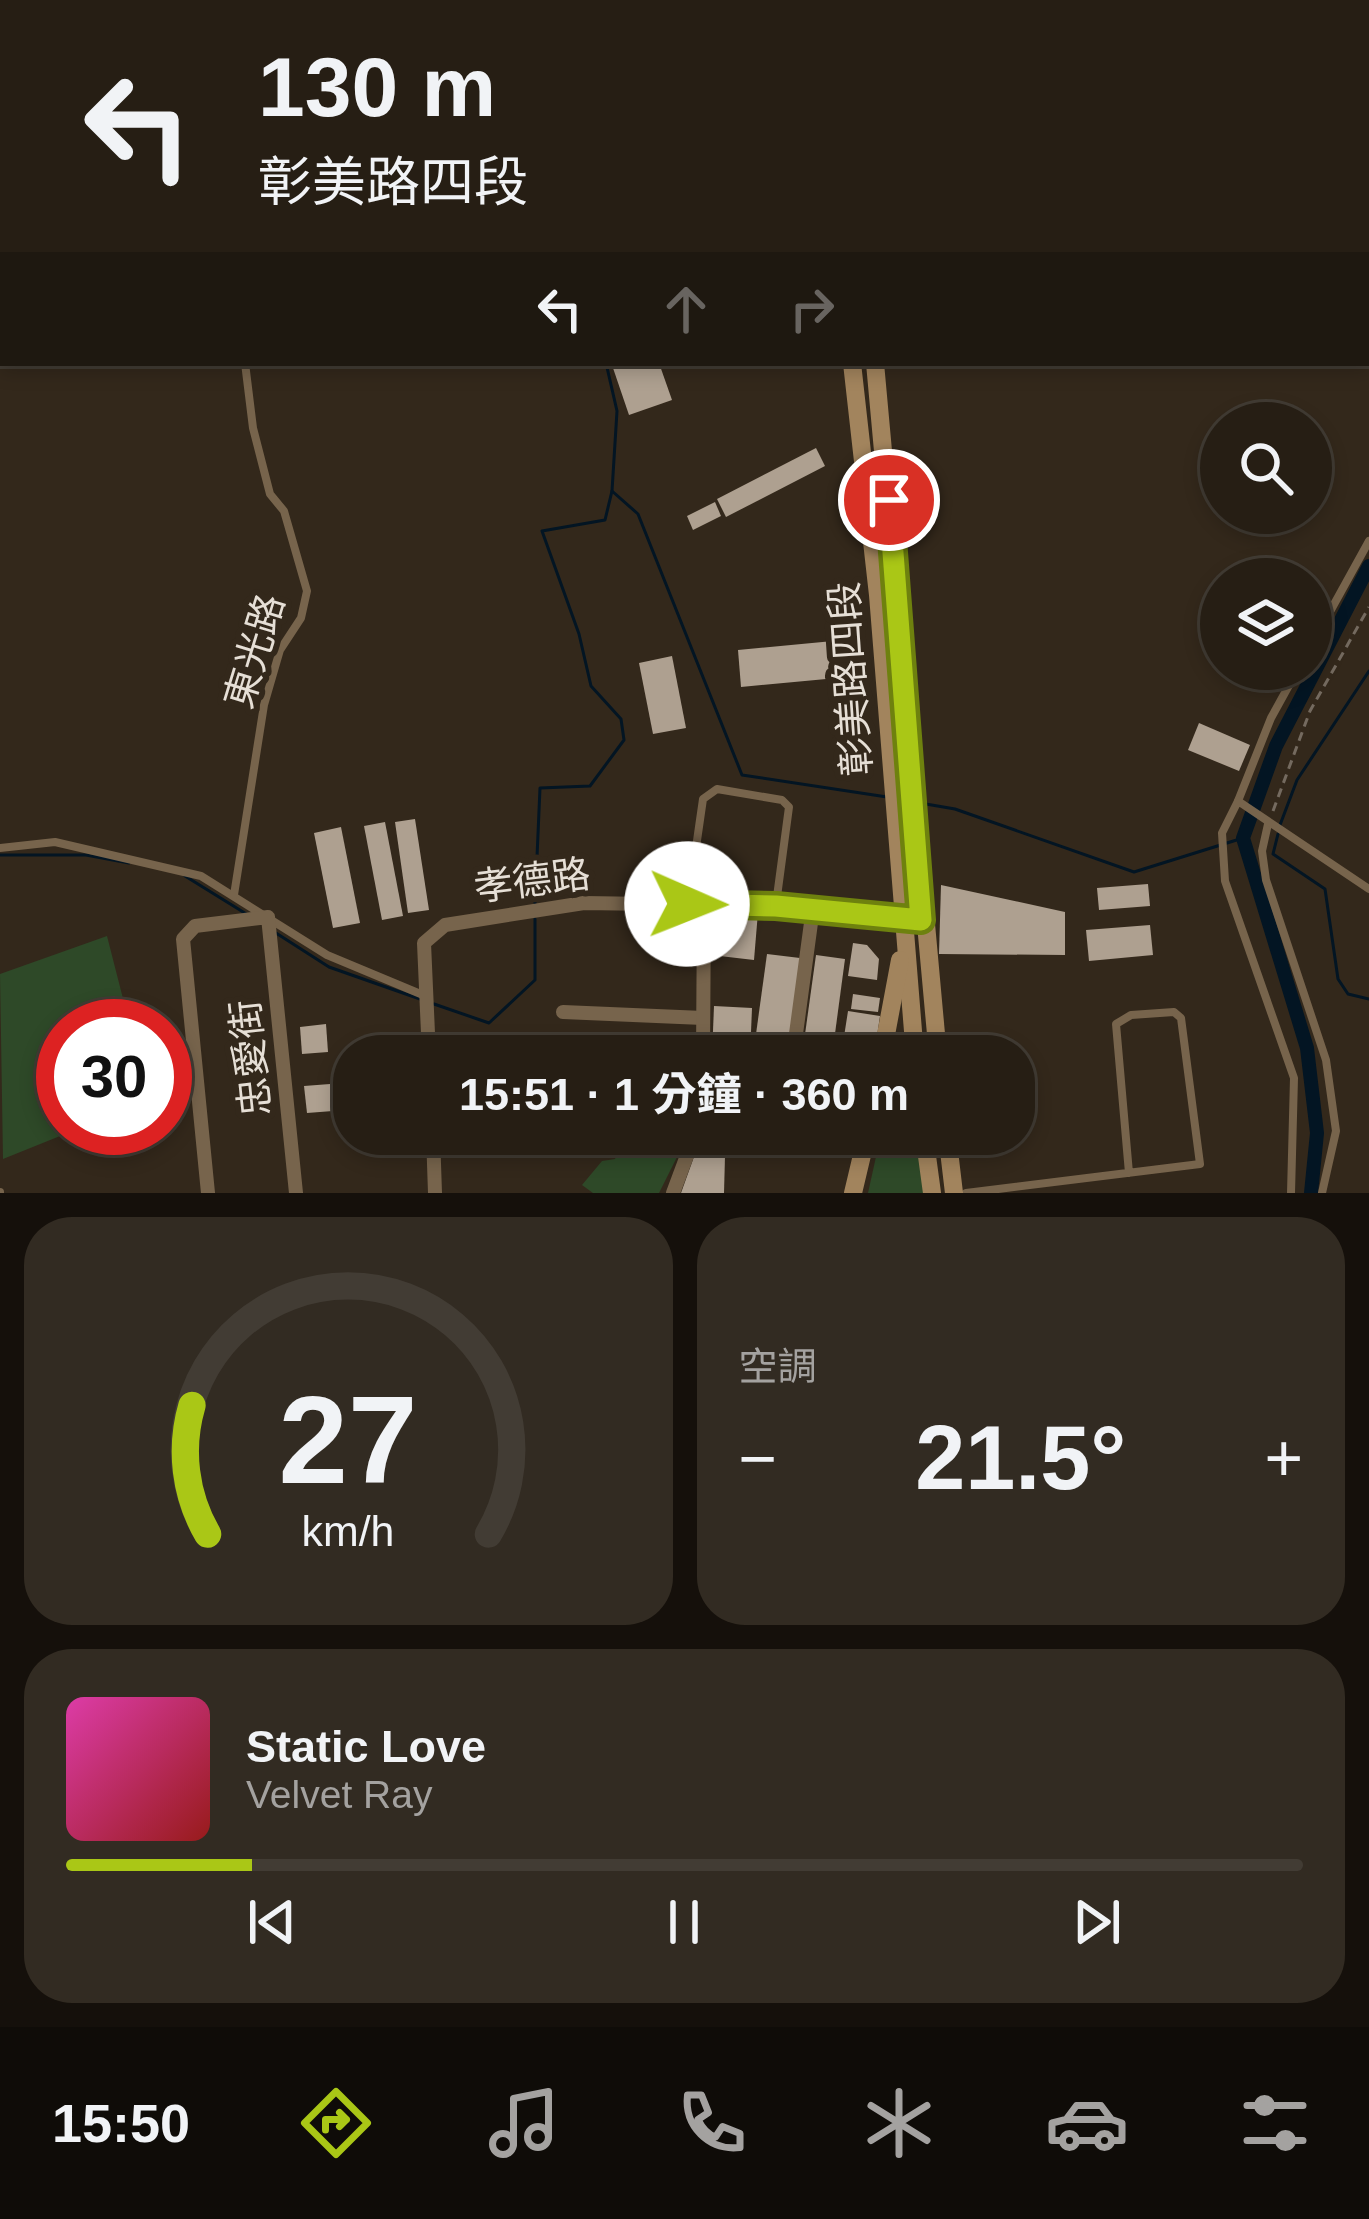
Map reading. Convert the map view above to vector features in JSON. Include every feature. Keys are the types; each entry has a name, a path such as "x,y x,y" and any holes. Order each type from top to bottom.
{"main road":[{"name":"彰美路四段","path":"852,366 888,593 935,1035"},
{"name":"彰美路四段","path":"874,366 900,920 913,1035"},
{"path":"886,1035 903,950"},
{"path":"853,1193 862,1155"},
{"path":"927,1155 932,1193"},
{"path":"949,1155 954,1193"}],"street":[{"name":"孝德路","path":"427,1035 424,943 445,925 584,903 776,906 921,920"},
{"path":"696,904 703,1035"},
{"path":"796,1035 812,908"},
{"path":"208,1193 183,939 195,926 268,917"},
{"name":"忠愛街","path":"268,917 296,1193"},
{"path":"562,1012 703,1018"},
{"path":"434,1155 435,1193"},
{"path":"673,1193 687,1155"}],"lane":[{"name":"東光路","path":"234,895 264,705 280,650 301,618 307,591 284,511 270,494 253,428 245,366"},
{"path":"1332,608 1369,541"},
{"path":"1286,690 1271,718 1221,851 1225,881 1294,1078 1291,1193"},
{"path":"696,904 708,792 782,800 789,811 776,906"},
{"path":"1241,803 1369,889"},
{"path":"1268,824 1262,851 1266,880 1326,1060 1336,1131 1322,1193"},
{"path":"0,848 56,842 161,863 234,895 327,955 423,995"},
{"path":"966,1193 1130,1173 1200,1164 1179,1031 1181,1018 1174,1012 1131,1015 1116,1024 1130,1173"}],"path":[{"path":"1268,824 1310,711 1369,607"}],"green space":[{"path":"107,936 123,999 36,999 36,1146 3,1159 0,974"},
{"path":"617,1155 677,1157 659,1193 593,1193 582,1185 602,1161"},
{"path":"876,1155 920,1155 925,1193 868,1193"}],"building":[{"path":"660,366 672,400 629,415 613,368"},
{"path":"816,448 825,466 726,517 717,499"},
{"path":"715,502 721,516 693,530 687,516"},
{"path":"833,641 837,678 741,687 738,650"},
{"path":"672,656 686,728 653,734 639,663"},
{"path":"1199,723 1250,745 1239,771 1188,750"},
{"path":"415,819 429,910 408,913 395,822"},
{"path":"385,822 403,916 382,920 364,826"},
{"path":"341,827 360,923 333,928 314,833"},
{"path":"1148,884 1150,906 1099,910 1097,888"},
{"path":"941,885 1065,912 1065,955 939,954"},
{"path":"758,912 754,960 711,955 713,914"},
{"path":"696,918 697,955 667,955 666,919"},
{"path":"1150,925 1153,955 1089,961 1086,930"},
{"path":"853,943 867,945 879,959 877,980 848,976"},
{"path":"767,954 800,958 790,1035 756,1035"},
{"path":"816,955 845,959 835,1035 805,1035"},
{"path":"853,994 880,998 878,1012 851,1009"},
{"path":"714,1006 752,1008 751,1035 713,1035"},
{"path":"848,1011 880,1016 877,1035 844,1035"},
{"path":"326,1024 328,1052 302,1054 300,1027"},
{"path":"330,1084 333,1111 307,1113 304,1086"},
{"path":"695,1155 725,1156 724,1193 681,1193"}],"waterway":[{"path":"607,366 617,411 612,491 638,514 742,775 887,797"},
{"path":"535,903 540,788 590,786 624,740 621,719 591,686 579,634 542,531 605,520 612,491"},
{"path":"1311,1193 1317,1133 1307,1048 1243,838 1276,746 1369,566"},
{"path":"1280,825 1297,780 1369,671"},
{"path":"920,803 955,809 1134,872 1243,838"},
{"path":"1278,834 1273,854 1325,889 1338,979 1348,994 1369,999"},
{"path":"0,855 86,855 129,863"},
{"path":"185,876 248,915"},
{"path":"434,1004 489,1023 535,980 535,919"},
{"path":"276,933 329,967 420,999"}],"route":[{"path":"687,904 812,908 921,920 889,500"}]}
